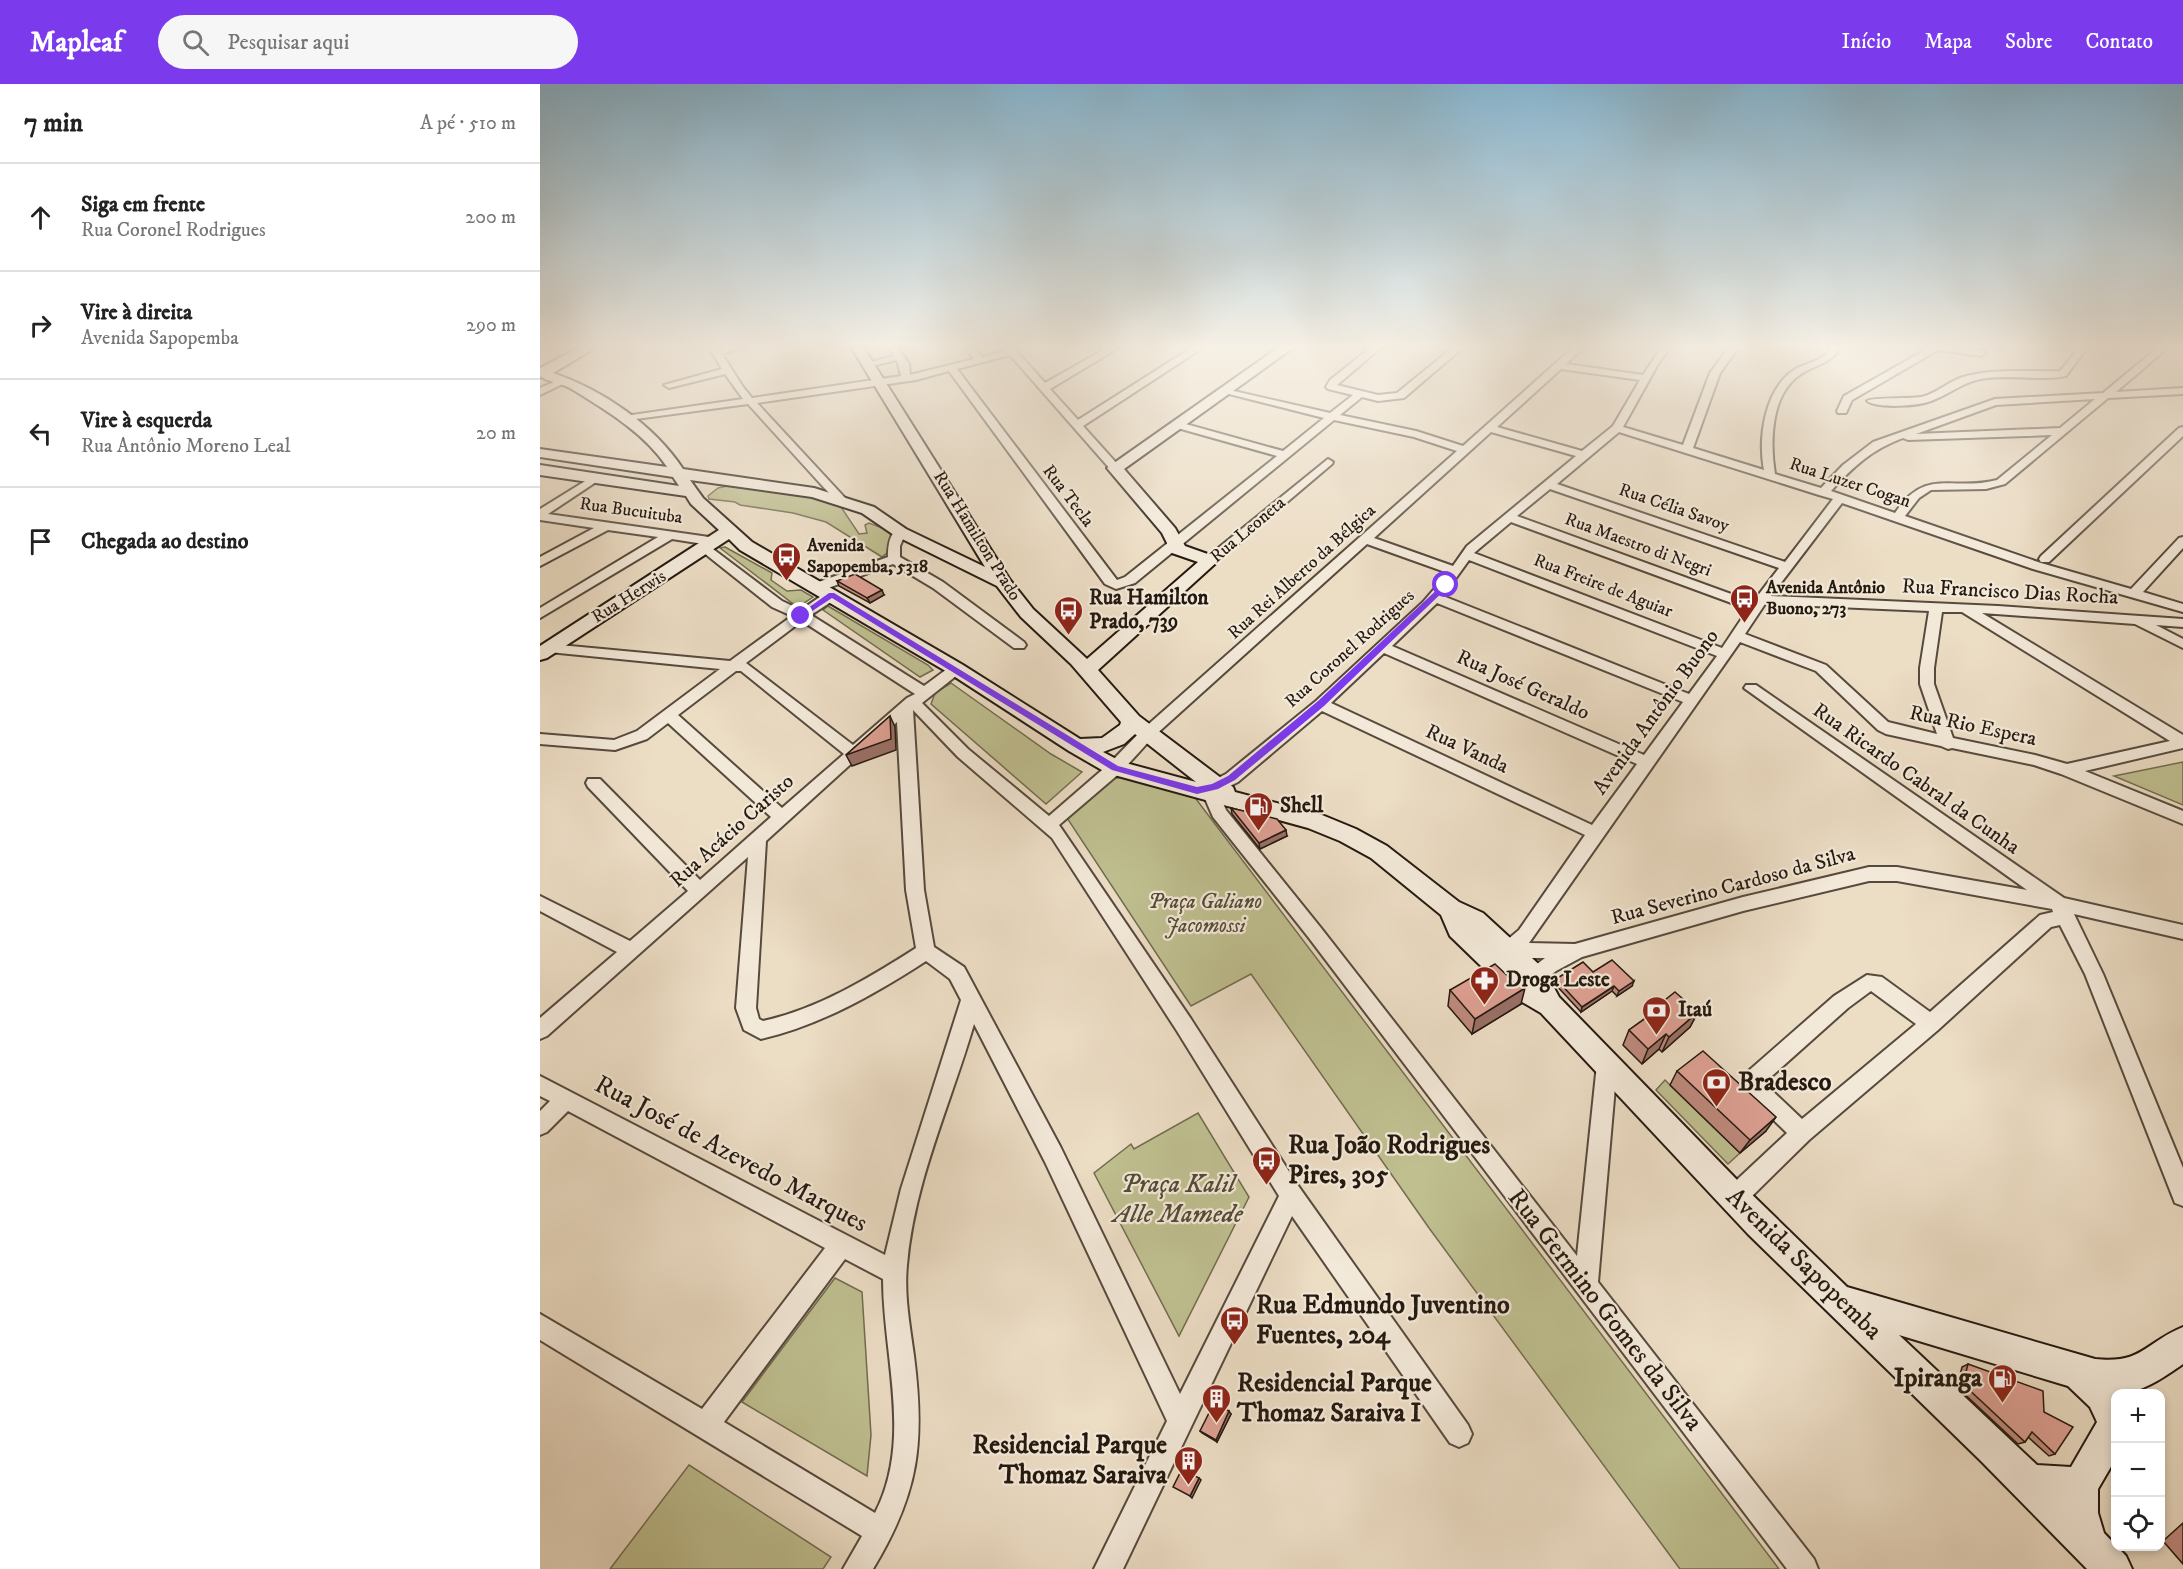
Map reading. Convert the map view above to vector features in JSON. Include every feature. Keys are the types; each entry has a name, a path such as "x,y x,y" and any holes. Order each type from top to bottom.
{"main road":[{"name":"Avenida Sapopemba","path":"617,414 654,441 670,469 694,496 721,540 746,546 825,591 956,669 1076,746 1115,768 1214,792 1314,820 1379,852 1450,909 1459,929 1500,956 1528,982 1734,1198 2030,1483 2101,1556"},
{"name":"Rua Hamilton Prado","path":"900,414 1003,582 1027,613 1057,639 1140,728 1178,756 1214,792"},
{"path":"1193,414 1115,468 1169,531 1175,544 1181,550 1210,561"},
{"path":"540,453 670,469 814,493 868,510 900,532 1003,582"},
{"path":"540,470 694,496 735,480"},
{"name":"Rua Herwis","path":"545,651 721,540"},
{"name":"Rua Leoneta","path":"1086,670 1210,561"},
{"path":"1076,746 1088,747 1112,742 1130,729 1140,728"},
{"path":"1840,1301 2077,1372 2138,1383 2183,1344"},
{"path":"1904,1361 1900,1347 1901,1335 1917,1323"},
{"path":"2077,1372 2102,1395 2111,1414"},
{"path":"2101,1556 2080,1513 2079,1486 2111,1430"},
{"path":"2030,1483 2079,1486"}],"street":[{"path":"625,419 655,414"},
{"path":"761,414 842,501"},
{"name":"Rua Tecla","path":"985,414 1110,581 1116,585 1130,580 1175,544"},
{"path":"1067,414 1115,468"},
{"path":"1077,425 1094,414"},
{"path":"1322,414 1416,434 1465,450"},
{"path":"1175,544 1335,414"},
{"name":"Rua Rei Alberto da Bélgica","path":"1048,826 1115,768 1140,728 1366,539 1504,414"},
{"name":"Rua Coronel Rodrigues","path":"1214,792 1321,704 1435,597 1467,555 1547,484 1617,428 1628,414"},
{"path":"1687,450 1700,414"},
{"path":"1770,476 1766,451 1773,414"},
{"path":"1823,493 1847,467 1877,444 1959,414"},
{"path":"1898,518 1910,499 1929,487 1986,486 2001,482 2081,414"},
{"path":"1178,425 1286,455"},
{"path":"1489,428 1584,455"},
{"name":"Rua Luzer Cogan","path":"1617,428 1840,498 2037,566 2183,608"},
{"path":"2045,560 2183,430"},
{"path":"1889,438 2062,431"},
{"name":"Rua Leoneta","path":"1210,561 1328,462"},
{"path":"540,515 595,478"},
{"name":"Rua Célia Savoy","path":"1547,484 1788,567"},
{"name":"Avenida Antônio Buono","path":"1500,956 1525,935 1594,832 1692,700 1759,604 1840,498"},
{"name":"Rua Bucuituba","path":"540,515 670,535 721,540"},
{"name":"Rua Maestro di Negri","path":"1509,517 1759,604"},
{"path":"540,562 606,526"},
{"path":"894,559 894,546 900,532"},
{"path":"540,614 670,535"},
{"path":"1366,539 1456,571"},
{"path":"721,540 777,604 816,622 913,701 963,753 1058,834 1172,1006 1291,1195 1459,1434"},
{"path":"2134,594 2183,541"},
{"name":"Rua Luzer Cogan","path":"1968,542 2045,560 2096,583"},
{"name":"Rua Freire de Aguiar","path":"1467,555 1725,654"},
{"path":"540,739 605,745 628,741 642,735 801,616 825,591 894,559"},
{"path":"894,559 938,585 1019,645"},
{"path":"1435,597 1692,700"},
{"name":"Rua Francisco Dias Rocha","path":"1759,604 1966,609 2183,623"},
{"path":"1936,608 1926,668 1927,684 1948,744"},
{"path":"1966,609 2183,742"},
{"path":"2135,620 2183,644"},
{"name":"Rua Rio Espera","path":"1737,636 1821,668 1883,726 1891,730 1948,744 2035,760 2067,770 2183,818"},
{"name":"Rua José Geraldo","path":"1382,647 1646,762"},
{"path":"545,651 734,665 750,669 853,753"},
{"name":"Rua Acácio Caristo","path":"540,1030 632,951 853,753 913,701 956,669"},
{"name":"Rua Ricardo Cabral da Cunha","path":"1751,688 2062,910"},
{"path":"913,701 915,890 926,951 957,973 971,999 1053,1155 1179,1421"},
{"name":"Rua Vanda","path":"1321,704 1594,832"},
{"path":"668,714 781,817"},
{"path":"2067,770 2183,742"},
{"path":"594,783 699,891"},
{"name":"Rua Germino Gomes da Silva","path":"1214,792 1219,813 1315,933 1804,1569"},
{"path":"758,837 746,1008 751,1024 761,1030 790,1024 864,987 926,951"},
{"name":"Rua Severino Cardoso da Silva","path":"1528,982 1548,965 1577,951 1743,904 1869,873 1897,874 2062,910 2183,932"},
{"path":"540,903 632,951"},
{"path":"1734,1198 1802,1133 1931,1024 2046,920 2062,910 2094,974 2183,1195"},
{"name":"Rua Severino Cardoso da Silva","path":"1500,956 1577,951"},
{"path":"1802,1133 1754,1087 1752,1081 1841,1002 1867,983 1875,983 1931,1024"},
{"path":"857,1569 894,1503 903,1472 907,1436 906,1390 895,1273 896,1255 908,1205 971,999"},
{"path":"1586,1285 1607,1064"},
{"name":"Rua José de Azevedo Marques","path":"540,1085 895,1273"},
{"path":"540,1125 566,1099"},
{"path":"1108,1569 1291,1195"},
{"path":"705,1426 841,1246"},
{"path":"540,1326 879,1531"}],"green space":[{"path":"737,484 801,493 839,504 859,534 867,533 865,525 869,523 893,532 888,552 882,557 826,522 793,513 709,499 708,496 718,488"},
{"path":"725,547 772,573 771,580 787,591 801,590 813,597 798,607 796,606 720,548"},
{"path":"828,606 933,670 920,677 823,610"},
{"path":"951,683 1051,754 1082,772 1046,804 931,704 935,693"},
{"path":"2183,762 2183,805 2114,776"},
{"name":"Praça Galiano Jacomossi","path":"1126,776 1193,795 1779,1569 1680,1569 1429,1228 1251,974 1191,1006 1067,818 1113,779"},
{"path":"1665,1080 1740,1153 1728,1164 1656,1090"},
{"name":"Praça Kalil Alle Mamede","path":"1198,1113 1249,1197 1179,1336 1094,1173 1131,1144 1134,1149"},
{"path":"835,1278 862,1292 871,1435 867,1476 742,1402"},
{"path":"689,1465 831,1557 823,1569 610,1569"}],"building":[{"path":"855,574 882,590 867,598 837,581"},
{"path":"890,716 891,739 846,755"},
{"path":"1231,808 1277,819 1286,830 1259,843"},
{"path":"1612,960 1634,981 1619,991 1614,986 1582,1007 1556,979 1583,962 1593,972"},
{"path":"1495,964 1514,982 1525,988 1475,1019 1450,990"},
{"path":"1675,992 1698,1012 1669,1037 1666,1034 1648,1049 1629,1030 1667,1003 1665,1000"},
{"path":"1703,1051 1776,1117 1750,1140 1677,1071"},
{"name":"Ipiranga","path":"1968,1364 2043,1391 2044,1412 2073,1427 2055,1454 2032,1432 2025,1442 1963,1384"},
{"name":"Residencial Parque Thomaz Saraiva I","path":"1212,1407 1217,1411 1219,1407 1229,1411 1216,1440 1200,1431"},
{"name":"Residencial Parque Thomaz Saraiva","path":"1182,1469 1199,1478 1190,1496 1173,1487"}],"place":[{"name":"Avenida Sapopemba, 5318","path":"786,582"},
{"name":"Avenida Antônio Buono, 273","path":"1745,624"},
{"name":"Rua Hamilton Prado, 739","path":"1068,636"},
{"name":"Shell","path":"1259,832"},
{"name":"Droga Leste","path":"1485,1006"},
{"name":"Itaú","path":"1657,1036"},
{"name":"Bradesco","path":"1717,1108"},
{"name":"Rua João Rodrigues Pires, 305","path":"1267,1186"},
{"name":"Rua Edmundo Juventino Fuentes, 204","path":"1235,1346"},
{"name":"Ipiranga","path":"2003,1404"},
{"name":"Residencial Parque Thomaz Saraiva I","path":"1216,1424"},
{"name":"Residencial Parque Thomaz Saraiva","path":"1188,1486"}],"route":[{"path":"801,616 832,595 1115,768 1204,790 1232,778 1321,704 1446,585"}]}
